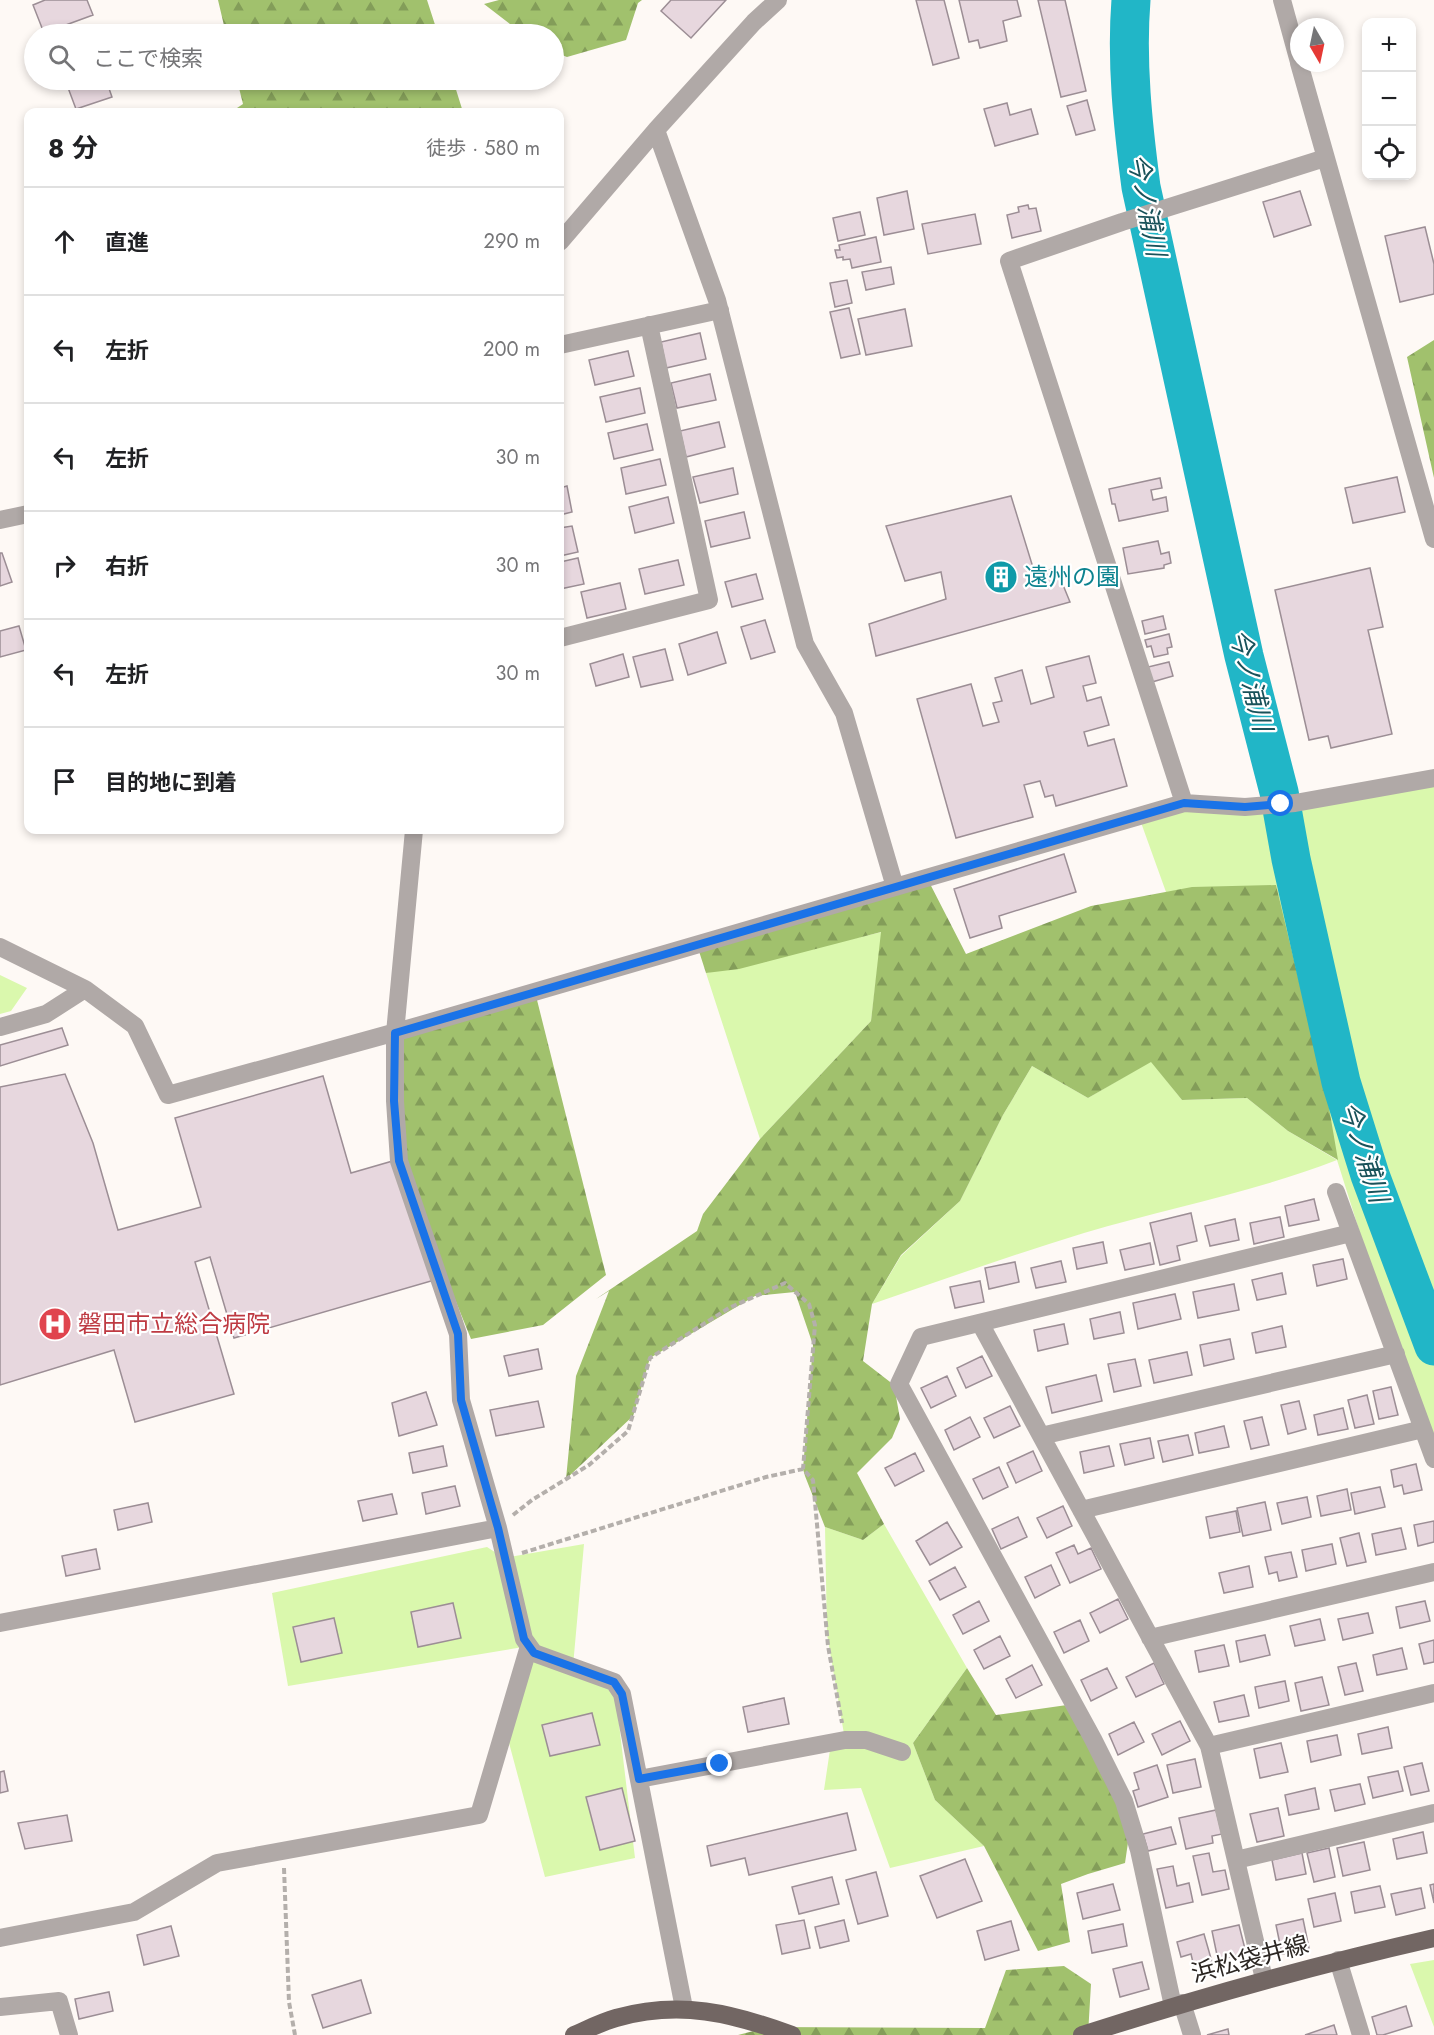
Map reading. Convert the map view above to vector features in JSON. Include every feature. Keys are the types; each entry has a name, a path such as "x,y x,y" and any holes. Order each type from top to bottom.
{"main road":[{"name":"浜松袋井線","path":"1082,2035 1264,1979 1434,1938"},
{"path":"574,2035 615,2018 649,2011 684,2008 723,2014 792,2035"}],"street":[{"path":"564,237 656,130 754,22 778,0"},
{"path":"1282,0 1290,30"},
{"path":"1301,72 1434,536"},
{"path":"656,130 720,310 805,644 844,713 895,887"},
{"path":"1184,803 1009,261 1122,222 1325,159"},
{"path":"564,344 720,310"},
{"path":"564,637 709,600 649,325"},
{"path":"0,520 24,515"},
{"path":"0,947 85,989 135,1026 168,1095 395,1033 1184,803 1245,807 1295,803 1434,778"},
{"path":"414,834 395,1033 394,1101 399,1161 458,1334 461,1400 498,1528 524,1639 534,1653 614,1682 622,1694 684,2008"},
{"path":"0,1027 46,1014 85,989"},
{"path":"1336,1192 1434,1459"},
{"path":"1192,2035 1177,2005 1139,1850 1124,1801 1088,1730 899,1384 921,1337 1351,1233"},
{"path":"980,1323 1209,1746 1264,1979"},
{"path":"1041,1436 1396,1354"},
{"path":"1081,1510 1423,1429"},
{"path":"0,1623 498,1528"},
{"path":"1150,1638 1434,1572"},
{"path":"0,1938 134,1912 217,1863 480,1815 529,1646"},
{"path":"1209,1746 1434,1693"},
{"path":"639,1779 845,1740 866,1740 902,1752"},
{"path":"1236,1860 1434,1813"},
{"path":"1338,1960 1361,2035"},
{"path":"0,2007 60,2001 69,2035"}],"path":[{"path":"498,1528 532,1500 589,1465 628,1431 650,1358 729,1308 785,1283 809,1304 815,1325 803,1469 813,1480 828,1646 845,1740"},
{"path":"504,1558 766,1477 803,1469"},
{"path":"283,1851 289,2002 295,2035"}],"green space":[{"path":"218,0 427,0 435,24 224,24"},
{"path":"499,0 642,0 638,3 626,40 567,57 564,56 564,24 510,24 484,4"},
{"path":"240,90 456,90 462,108 237,108 243,104"},
{"path":"1434,340 1434,478 1407,357"},
{"path":"1434,778 1434,1462 1337,1160 1276,886 1166,892 1139,817 1184,803 1256,812"},
{"path":"927,878 966,954 1091,906 1192,887 1276,885 1328,1102 1338,1160 1288,1131 1247,1098 1182,1100 1151,1062 1088,1098 1032,1066 1003,1115 960,1201 901,1255 872,1304 863,1361 894,1385 900,1419 892,1438 857,1473 884,1524 863,1540 825,1527 805,1476 803,1469 813,1345 795,1292 755,1296 650,1358 633,1416 566,1479 576,1376 609,1291 596,1299 697,1231 703,1214 760,1139 871,1021 881,932 739,969 706,973 697,945"},
{"path":"882,932 871,1021 760,1139 706,973"},
{"path":"0,975 27,988 11,1011 0,1014"},
{"path":"535,992 606,1275 543,1325 471,1339 399,1161 395,1033"},
{"path":"1151,1061 1182,1100 1247,1098 1288,1131 1337,1160 1243,1191 1084,1233 872,1304 901,1256 960,1201 1003,1115 1032,1066 1088,1098"},
{"path":"884,1524 967,1668 913,1743 935,1800 984,1846 890,1868 861,1788 824,1790 831,1743 845,1740 827,1634 825,1527 863,1540"},
{"path":"584,1544 573,1666 614,1682 635,1858 545,1877 505,1728 529,1646 288,1686 272,1593 487,1547 504,1558"},
{"path":"967,1668 996,1715 1074,1704 1131,1822 1125,1863 1061,1884 1070,1942 1038,1951 984,1846 935,1800 913,1743"},
{"path":"1434,1960 1434,2027 1410,1964"},
{"path":"1064,1966 1091,1984 1088,2035 738,2035 769,2027 985,2028 1006,1970"}],"building":[{"path":"45,0 87,0 93,15 68,24 40,24 33,5"},
{"path":"671,0 726,0 691,38 661,11"},
{"path":"916,0 944,0 959,58 933,65"},
{"path":"959,0 1017,0 1021,16 1003,21 1007,41 980,48 978,40 969,42"},
{"path":"1038,0 1065,0 1086,91 1061,97"},
{"path":"69,90 110,90 112,97 76,108"},
{"path":"1087,100 1095,130 1076,135 1067,106"},
{"path":"1007,103 1010,115 1031,109 1038,134 995,146 984,109"},
{"path":"907,191 914,229 884,235 877,198"},
{"path":"1300,191 1311,225 1274,237 1263,202"},
{"path":"1028,205 1029,209 1036,208 1041,231 1012,238 1007,215 1019,212 1018,207"},
{"path":"860,212 865,235 838,241 833,218"},
{"path":"975,214 981,244 928,254 922,224"},
{"path":"1425,227 1434,264 1434,294 1400,302 1385,236"},
{"path":"876,237 881,262 852,268 850,259 837,258 835,250 840,250 839,245"},
{"path":"891,267 894,284 866,290 862,272"},
{"path":"847,280 852,303 835,307 830,283"},
{"path":"849,308 860,354 841,358 830,312"},
{"path":"905,309 912,346 866,355 858,319"},
{"path":"700,333 706,359 666,368 661,342"},
{"path":"628,351 634,376 595,385 589,360"},
{"path":"710,374 716,400 677,408 671,383"},
{"path":"640,388 645,413 606,422 600,397"},
{"path":"719,422 725,447 686,457 680,431"},
{"path":"647,424 653,450 614,459 608,433"},
{"path":"660,459 666,485 626,494 621,468"},
{"path":"733,468 738,494 700,503 693,477"},
{"path":"1397,477 1405,512 1353,523 1345,488"},
{"path":"1160,478 1162,488 1151,490 1153,500 1166,497 1168,511 1119,521 1109,489"},
{"path":"567,486 572,512 564,514 564,487"},
{"name":"遠州の園","path":"1011,496 1035,574 1056,568 1070,602 876,656 869,624 946,599 941,572 905,581 886,526"},
{"path":"668,497 674,523 635,533 629,507"},
{"path":"744,512 750,538 711,547 705,521"},
{"path":"572,526 578,552 564,555 564,527"},
{"path":"1158,541 1161,554 1169,552 1171,563 1164,565 1164,568 1128,574 1123,548"},
{"path":"0,553 2,553 12,582 0,586"},
{"path":"578,558 584,584 564,588 564,561"},
{"path":"678,560 684,585 645,594 639,569"},
{"path":"1370,568 1383,627 1368,630 1392,734 1331,748 1328,736 1309,740 1275,590"},
{"path":"756,574 763,599 732,607 725,582"},
{"path":"620,583 626,609 587,618 581,592"},
{"path":"1163,616 1166,629 1145,634 1142,621"},
{"path":"765,620 775,652 751,659 741,627"},
{"path":"19,626 24,651 0,657 0,631"},
{"path":"717,632 726,663 688,675 679,644"},
{"path":"1169,634 1172,647 1167,648 1168,654 1154,657 1151,646 1147,647 1145,640"},
{"path":"665,649 673,680 641,687 633,657"},
{"path":"623,654 629,677 596,686 590,664"},
{"path":"1089,656 1096,683 1083,686 1087,701 1101,697 1109,725 1084,732 1088,746 1114,739 1127,786 1056,806 1053,795 1045,797 1040,781 1024,785 1033,817 956,838 917,699 971,684 983,726 999,722 993,703 1002,701 995,678 1022,670 1031,704 1054,697 1046,667"},
{"path":"1169,662 1173,676 1152,682 1148,667"},
{"path":"1064,854 1076,892 999,916 1002,928 970,938 954,889"},
{"path":"62,1028 68,1045 0,1066 0,1045"},
{"path":"65,1074 93,1143 118,1230 201,1207 175,1118 323,1076 351,1173 403,1158 438,1279 234,1338 210,1257 195,1262 234,1394 135,1422 114,1350 0,1385 0,1087"},
{"path":"1314,1199 1319,1220 1289,1226 1285,1206"},
{"path":"1191,1213 1197,1241 1177,1246 1180,1260 1160,1265 1150,1223"},
{"path":"1280,1217 1284,1237 1254,1244 1250,1223"},
{"path":"1235,1219 1239,1240 1210,1246 1205,1226"},
{"path":"1103,1242 1107,1263 1077,1269 1073,1248"},
{"path":"1150,1243 1154,1264 1125,1270 1120,1250"},
{"path":"1343,1259 1347,1279 1317,1286 1313,1265"},
{"path":"1061,1261 1066,1282 1036,1288 1031,1268"},
{"path":"1015,1262 1019,1282 989,1289 985,1268"},
{"path":"1282,1273 1286,1294 1257,1300 1252,1280"},
{"path":"980,1281 984,1302 955,1308 950,1287"},
{"path":"1234,1284 1239,1310 1198,1318 1193,1292"},
{"path":"1175,1294 1181,1319 1138,1329 1133,1303"},
{"path":"1120,1312 1124,1333 1094,1339 1090,1319"},
{"path":"1064,1324 1068,1344 1038,1351 1034,1330"},
{"path":"1282,1326 1286,1347 1256,1353 1252,1333"},
{"path":"1230,1339 1234,1359 1204,1366 1200,1345"},
{"path":"538,1349 542,1369 509,1376 504,1356"},
{"path":"1187,1352 1192,1375 1154,1383 1149,1360"},
{"path":"982,1356 992,1376 966,1388 957,1368"},
{"path":"1135,1359 1141,1386 1114,1392 1108,1364"},
{"path":"1096,1375 1102,1401 1052,1413 1046,1387"},
{"path":"947,1376 956,1396 931,1408 921,1388"},
{"path":"1391,1387 1398,1415 1379,1419 1373,1391"},
{"path":"426,1392 437,1425 399,1436 392,1403"},
{"path":"1367,1395 1374,1424 1355,1428 1348,1400"},
{"path":"538,1401 544,1427 496,1436 490,1410"},
{"path":"1299,1401 1306,1429 1288,1434 1281,1405"},
{"path":"1010,1406 1020,1426 994,1438 984,1418"},
{"path":"1343,1408 1348,1429 1318,1435 1314,1415"},
{"path":"970,1417 980,1437 954,1450 945,1430"},
{"path":"1262,1417 1269,1445 1251,1449 1244,1421"},
{"path":"1224,1426 1229,1447 1199,1453 1195,1433"},
{"path":"1188,1435 1193,1455 1163,1462 1158,1441"},
{"path":"1150,1438 1154,1458 1125,1465 1120,1444"},
{"path":"443,1446 447,1466 413,1473 409,1453"},
{"path":"1109,1446 1114,1466 1084,1473 1080,1452"},
{"path":"1033,1451 1042,1471 1016,1483 1007,1463"},
{"path":"915,1453 924,1471 895,1486 885,1468"},
{"path":"1416,1464 1422,1490 1404,1494 1402,1485 1394,1487 1391,1470"},
{"path":"999,1467 1008,1487 983,1499 973,1479"},
{"path":"455,1486 460,1506 426,1514 422,1493"},
{"path":"1380,1487 1385,1507 1355,1514 1351,1493"},
{"path":"1347,1489 1351,1510 1321,1516 1317,1496"},
{"path":"392,1494 397,1514 363,1521 358,1501"},
{"path":"1307,1497 1311,1517 1282,1524 1277,1503"},
{"path":"1265,1502 1271,1530 1243,1536 1237,1508"},
{"path":"148,1503 152,1522 118,1530 114,1510"},
{"path":"1063,1506 1072,1526 1047,1538 1037,1518"},
{"path":"1236,1511 1240,1532 1210,1538 1206,1517"},
{"path":"1018,1517 1027,1537 1001,1549 992,1529"},
{"path":"1434,1521 1434,1542 1418,1546 1414,1525"},
{"path":"947,1522 962,1547 930,1565 916,1541"},
{"path":"1401,1528 1406,1549 1376,1555 1372,1534"},
{"path":"1359,1533 1366,1562 1347,1566 1340,1538"},
{"path":"1332,1544 1336,1564 1306,1571 1302,1550"},
{"path":"1074,1545 1078,1554 1091,1548 1101,1569 1070,1583 1056,1553"},
{"path":"96,1549 100,1569 66,1576 62,1556"},
{"path":"1291,1552 1297,1577 1279,1581 1277,1572 1269,1574 1265,1557"},
{"path":"1051,1565 1060,1585 1035,1598 1025,1577"},
{"path":"1249,1566 1253,1587 1224,1593 1219,1573"},
{"path":"955,1567 966,1587 940,1600 929,1581"},
{"path":"1118,1599 1128,1619 1100,1633 1090,1613"},
{"path":"979,1601 989,1621 963,1634 953,1615"},
{"path":"1425,1601 1430,1621 1400,1628 1396,1607"},
{"path":"453,1603 461,1638 418,1647 411,1612"},
{"path":"1368,1613 1373,1633 1343,1640 1338,1619"},
{"path":"334,1618 342,1653 301,1662 293,1627"},
{"path":"1320,1619 1325,1640 1295,1646 1290,1626"},
{"path":"1080,1620 1089,1641 1064,1653 1054,1632"},
{"path":"1265,1635 1270,1655 1240,1662 1236,1641"},
{"path":"1000,1636 1010,1656 984,1669 974,1650"},
{"path":"1434,1640 1434,1662 1424,1664 1419,1644"},
{"path":"1224,1645 1229,1666 1199,1672 1195,1651"},
{"path":"1402,1648 1407,1669 1377,1675 1373,1655"},
{"path":"1154,1663 1164,1684 1136,1697 1126,1677"},
{"path":"1356,1663 1363,1691 1345,1695 1338,1667"},
{"path":"1032,1665 1042,1685 1016,1698 1006,1679"},
{"path":"1107,1668 1117,1688 1091,1701 1081,1680"},
{"path":"1322,1677 1329,1705 1301,1711 1295,1683"},
{"path":"1285,1681 1289,1701 1259,1708 1255,1687"},
{"path":"1244,1695 1249,1716 1219,1722 1214,1702"},
{"path":"784,1698 789,1724 748,1732 743,1707"},
{"path":"592,1713 600,1745 550,1756 542,1725"},
{"path":"1180,1721 1190,1741 1162,1755 1152,1734"},
{"path":"1134,1722 1144,1742 1118,1755 1109,1734"},
{"path":"1388,1727 1392,1748 1362,1754 1358,1734"},
{"path":"1337,1735 1341,1755 1311,1762 1307,1741"},
{"path":"1281,1743 1288,1772 1260,1778 1254,1749"},
{"path":"1195,1759 1201,1787 1173,1793 1167,1765"},
{"path":"1422,1763 1429,1791 1411,1795 1404,1767"},
{"path":"1157,1765 1168,1797 1138,1807 1133,1791 1139,1789 1134,1773"},
{"path":"4,1771 8,1791 0,1793 0,1772"},
{"path":"1398,1771 1403,1791 1373,1798 1368,1777"},
{"path":"1360,1784 1365,1804 1335,1811 1330,1790"},
{"path":"622,1788 635,1841 600,1850 586,1797"},
{"path":"1315,1788 1319,1809 1289,1815 1285,1795"},
{"path":"1278,1808 1284,1836 1257,1842 1250,1814"},
{"path":"1216,1810 1222,1834 1212,1836 1213,1843 1186,1849 1179,1818"},
{"path":"847,1813 856,1850 749,1875 745,1858 711,1866 707,1846"},
{"path":"67,1815 72,1841 25,1849 18,1823"},
{"path":"1171,1827 1176,1844 1148,1851 1143,1834"},
{"path":"1423,1832 1427,1853 1397,1859 1393,1839"},
{"path":"1364,1842 1370,1870 1343,1876 1337,1848"},
{"path":"1329,1848 1335,1877 1314,1882 1307,1853"},
{"path":"1209,1853 1213,1872 1225,1870 1229,1889 1202,1895 1193,1856"},
{"path":"1302,1853 1306,1874 1276,1880 1272,1860"},
{"path":"965,1859 982,1901 937,1918 920,1876"},
{"path":"1173,1866 1177,1886 1189,1883 1193,1902 1166,1908 1157,1869"},
{"path":"876,1872 888,1916 858,1924 846,1880"},
{"path":"832,1877 839,1904 799,1914 792,1887"},
{"path":"1113,1884 1120,1910 1083,1919 1077,1893"},
{"path":"1434,1884 1434,1903 1430,1885"},
{"path":"1380,1886 1385,1907 1355,1913 1351,1892"},
{"path":"1421,1888 1425,1908 1396,1915 1391,1894"},
{"path":"1335,1893 1341,1921 1314,1927 1308,1899"},
{"path":"1303,1919 1309,1948 1282,1954 1276,1925"},
{"path":"804,1920 810,1948 782,1954 776,1925"},
{"path":"844,1920 849,1941 820,1948 815,1927"},
{"path":"1011,1921 1019,1950 985,1960 977,1931"},
{"path":"1123,1924 1127,1946 1092,1953 1088,1931"},
{"path":"1239,1925 1246,1953 1218,1960 1212,1931"},
{"path":"171,1926 179,1956 144,1965 137,1935"},
{"path":"1204,1934 1212,1962 1194,1967 1191,1954 1181,1957 1177,1942"},
{"path":"1142,1962 1149,1989 1120,1997 1113,1969"},
{"path":"361,1980 371,2013 323,2028 312,1995"},
{"path":"109,1992 113,2011 79,2019 75,1999"},
{"path":"1406,2006 1412,2026 1377,2035 1372,2017"},
{"path":"1334,2025 1337,2035 1305,2035"},
{"path":"1228,2029 1229,2035 1207,2035"}],"waterway":[{"name":"今ノ浦川","path":"1131,0 1130,70 1141,187 1244,656 1279,792 1291,859 1341,1082 1370,1175 1434,1346"}],"place":[{"name":"遠州の園","path":"1001,577"},
{"name":"磐田市立総合病院","path":"55,1324"}],"route":[{"path":"720,1764 639,1779 622,1694 614,1682 534,1653 524,1639 498,1528 461,1400 458,1334 399,1161 394,1101 395,1033 1184,803 1245,807 1281,804"}]}
